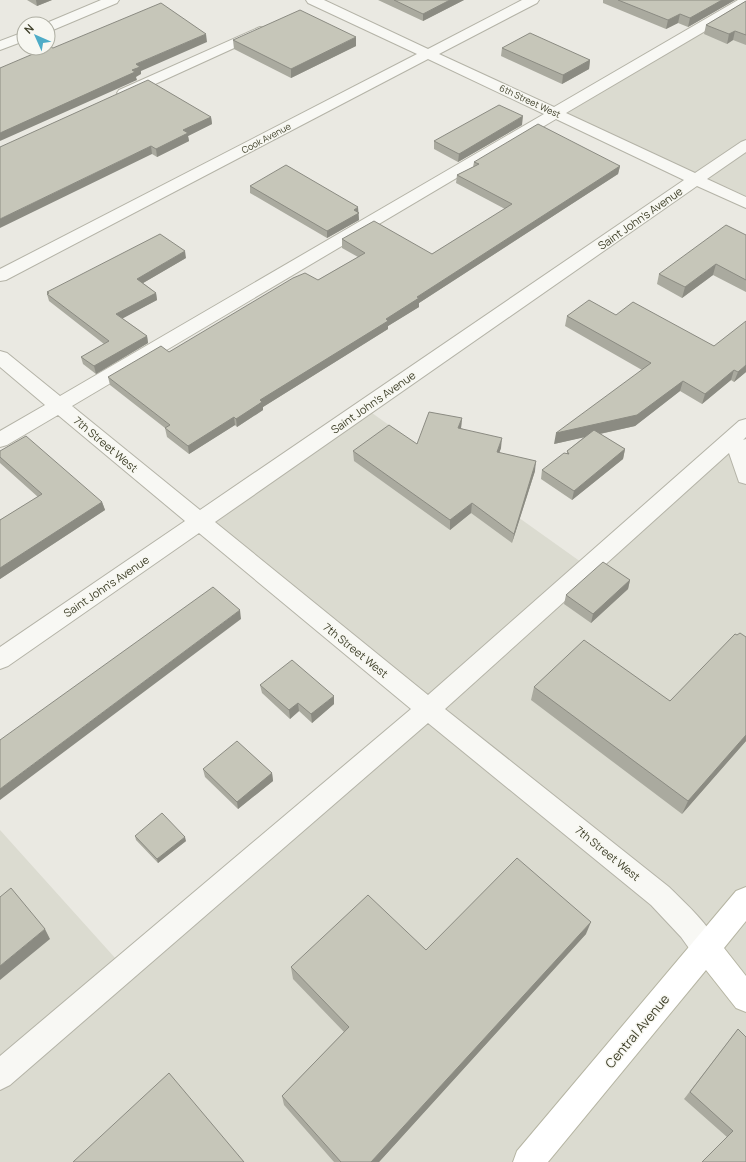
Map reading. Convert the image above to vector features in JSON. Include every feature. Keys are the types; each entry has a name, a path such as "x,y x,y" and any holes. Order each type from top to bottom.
{"main road":[{"name":"Central Avenue","path":"528,1162 746,900"},
{"path":"706,948 746,998"}],"street":[{"path":"56,23 112,0"},
{"name":"Cook Avenue","path":"0,276 532,0"},
{"path":"0,440 746,1"},
{"name":"6th Street West","path":"317,3 746,203"},
{"path":"114,97 271,26"},
{"path":"0,46 16,39"},
{"name":"Saint John's Avenue","path":"0,659 746,145"},
{"name":"7th Street West","path":"0,357 428,709 660,896 691,928 706,948"},
{"path":"0,1076 428,709 746,426"},
{"path":"746,446 738,454 746,477"}],"shaded area":[{"path":"746,1 746,202 555,113"},
{"path":"365,408 588,567 746,426 746,1162 0,1162 0,830 125,969 428,709 200,522"}],"building":[{"path":"394,0 450,0 423,14"},
{"path":"618,0 722,0 690,18 680,14 668,20"},
{"path":"746,1 746,35 735,31 729,34 706,25"},
{"path":"161,3 206,34 136,64 140,67 132,70 135,72 0,133 0,68 28,56 56,56 56,47"},
{"path":"300,10 356,37 291,69 233,40"},
{"path":"530,33 590,60 563,75 502,48"},
{"path":"148,80 211,117 183,130 188,133 156,149 151,146 0,219 0,147"},
{"path":"499,105 523,116 459,154 434,141"},
{"path":"538,124 620,166 417,297 419,298 386,319 388,321 260,400 262,402 236,419 234,417 188,446 165,428 170,425 108,377 161,346 169,352 293,278 305,273 318,280 365,253 342,239 374,221 432,254 512,204 457,175 479,164 474,162"},
{"path":"286,165 358,207 354,210 359,213 327,231 250,186"},
{"path":"726,225 746,235 746,280 716,264 685,287 659,274"},
{"path":"160,234 185,251 137,279 156,293 116,314 147,336 94,366 81,357 109,341 47,294 49,293 47,292"},
{"path":"589,300 616,315 633,302 714,346 746,321 746,365 738,372 734,370 705,394 683,381 637,415 556,433 651,363 567,316"},
{"path":"429,412 462,418 458,428 502,438 497,452 536,461 514,534 472,503 450,520 353,451 389,425 417,444"},
{"path":"594,430 625,449 574,491 542,470 564,453 569,454 567,451"},
{"path":"26,436 102,502 0,568 0,520 42,494 0,457 0,451"},
{"path":"603,562 630,580 593,614 566,595"},
{"path":"213,587 240,610 0,789 0,740"},
{"path":"740,633 746,637 746,735 688,801 534,687 584,640 670,701 735,634 737,635"},
{"path":"292,660 334,696 311,714 298,703 289,710 260,685"},
{"path":"237,741 272,773 237,802 203,769"},
{"path":"162,813 185,837 157,859 135,836"},
{"path":"517,858 591,922 371,1162 341,1162 282,1096 349,1027 291,967 368,895 426,950"},
{"path":"11,888 45,929 0,966 0,897"},
{"path":"738,1029 746,1037 746,1162 702,1162 733,1131 690,1092"},
{"path":"169,1073 244,1162 73,1162"}]}
